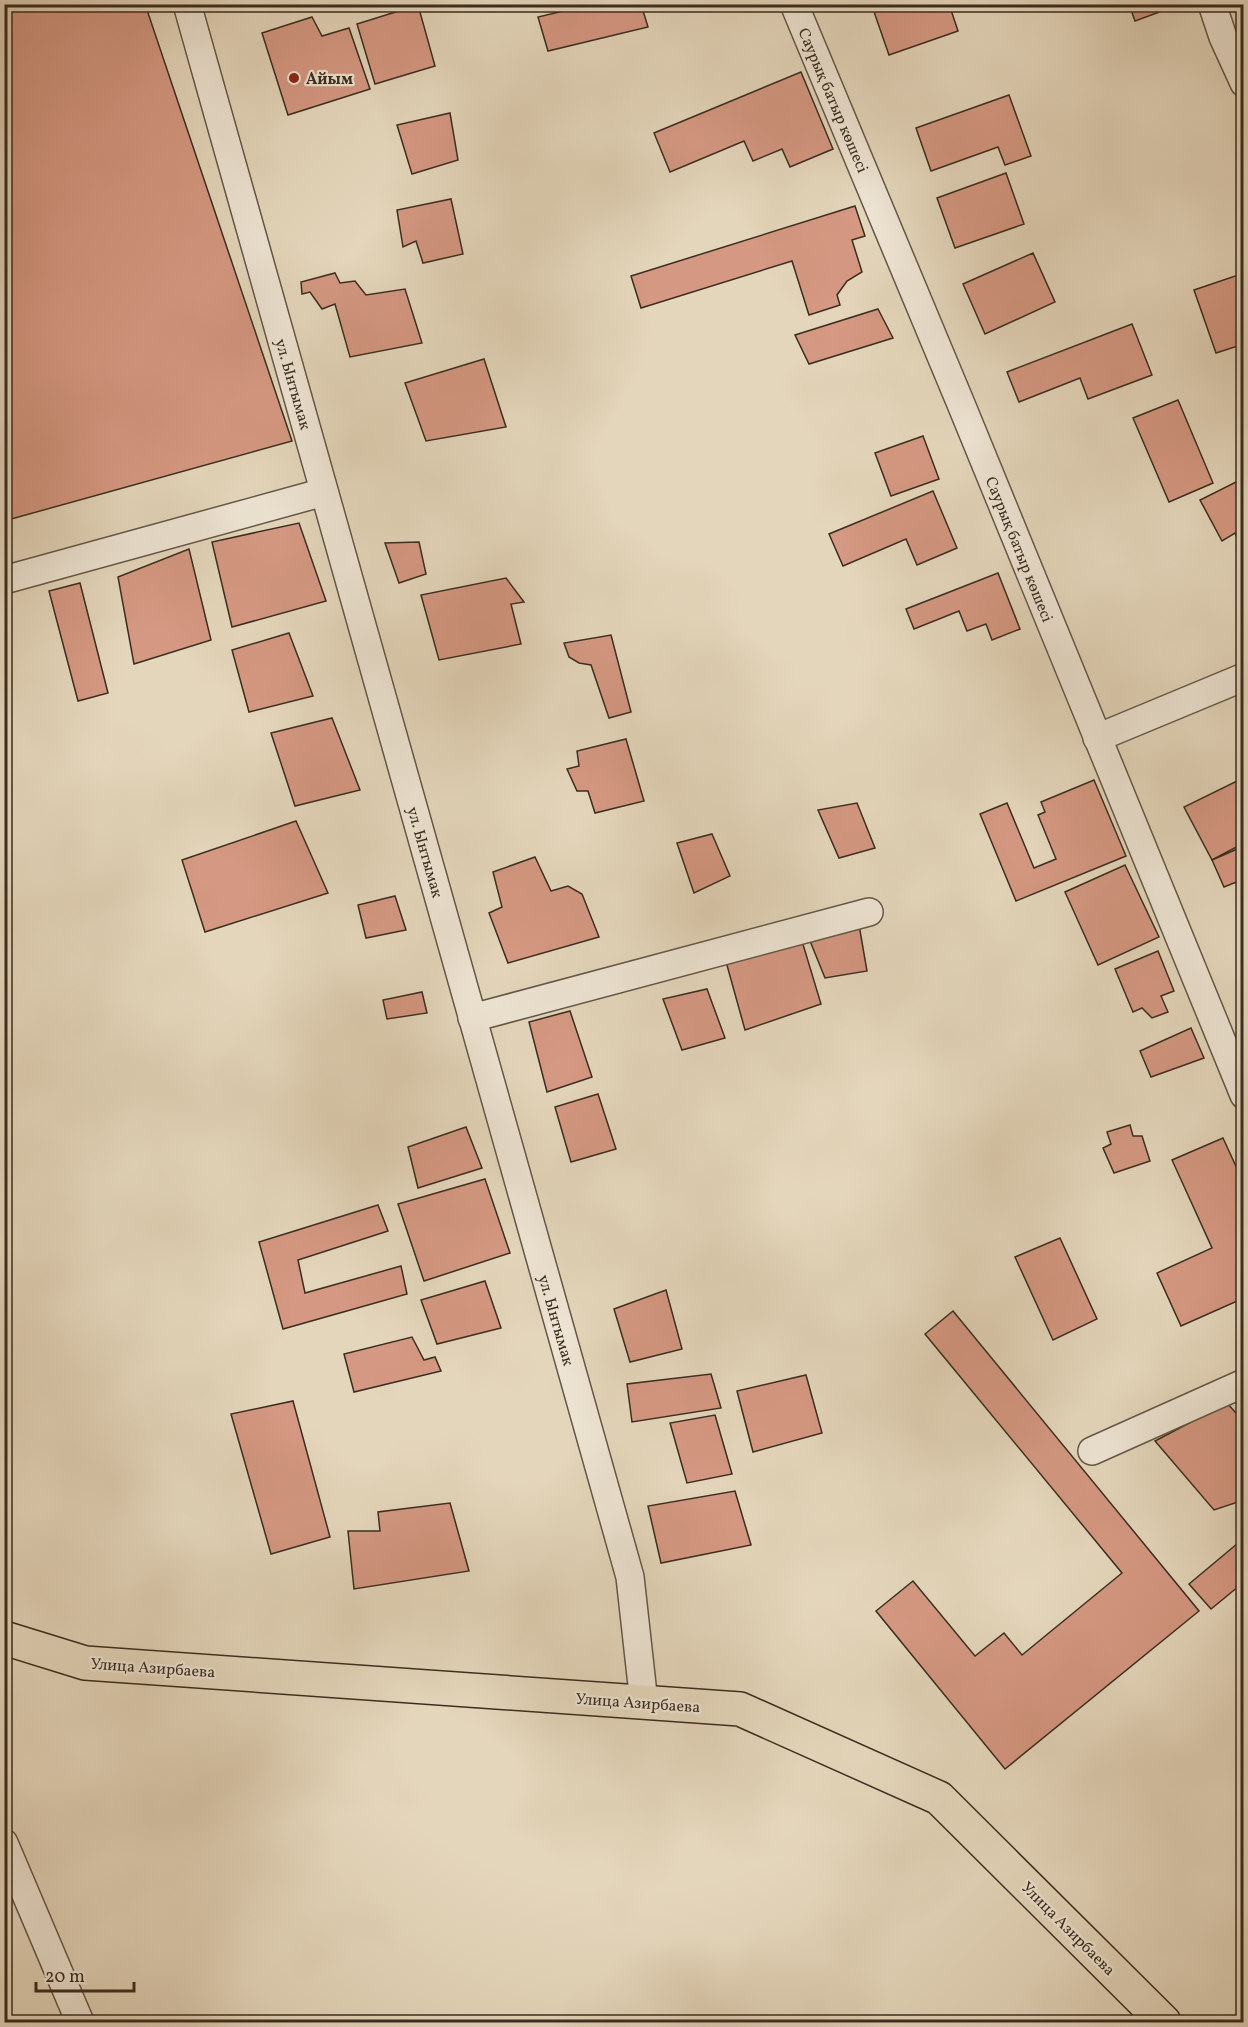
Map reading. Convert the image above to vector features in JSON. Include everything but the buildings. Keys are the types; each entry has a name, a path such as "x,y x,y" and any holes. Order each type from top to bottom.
{"main road":[{"name":"Улица Азирбаева","path":"4,1638 84,1663 740,1709 939,1798 1164,2022"}],"street":[{"name":"ул. Ынтымак","path":"187,4 630,1577 644,1703"},
{"name":"Саурық батыр көшесі","path":"794,4 961,404 1244,1095"},
{"path":"1212,4 1223,37 1244,83"},
{"path":"4,580 324,492"},
{"path":"1098,738 1244,677"},
{"path":"472,1018 869,912"},
{"path":"1092,1451 1244,1383"},
{"path":"4,1843 80,2022"}],"place":[{"name":"Айым","path":"294,78"}]}
